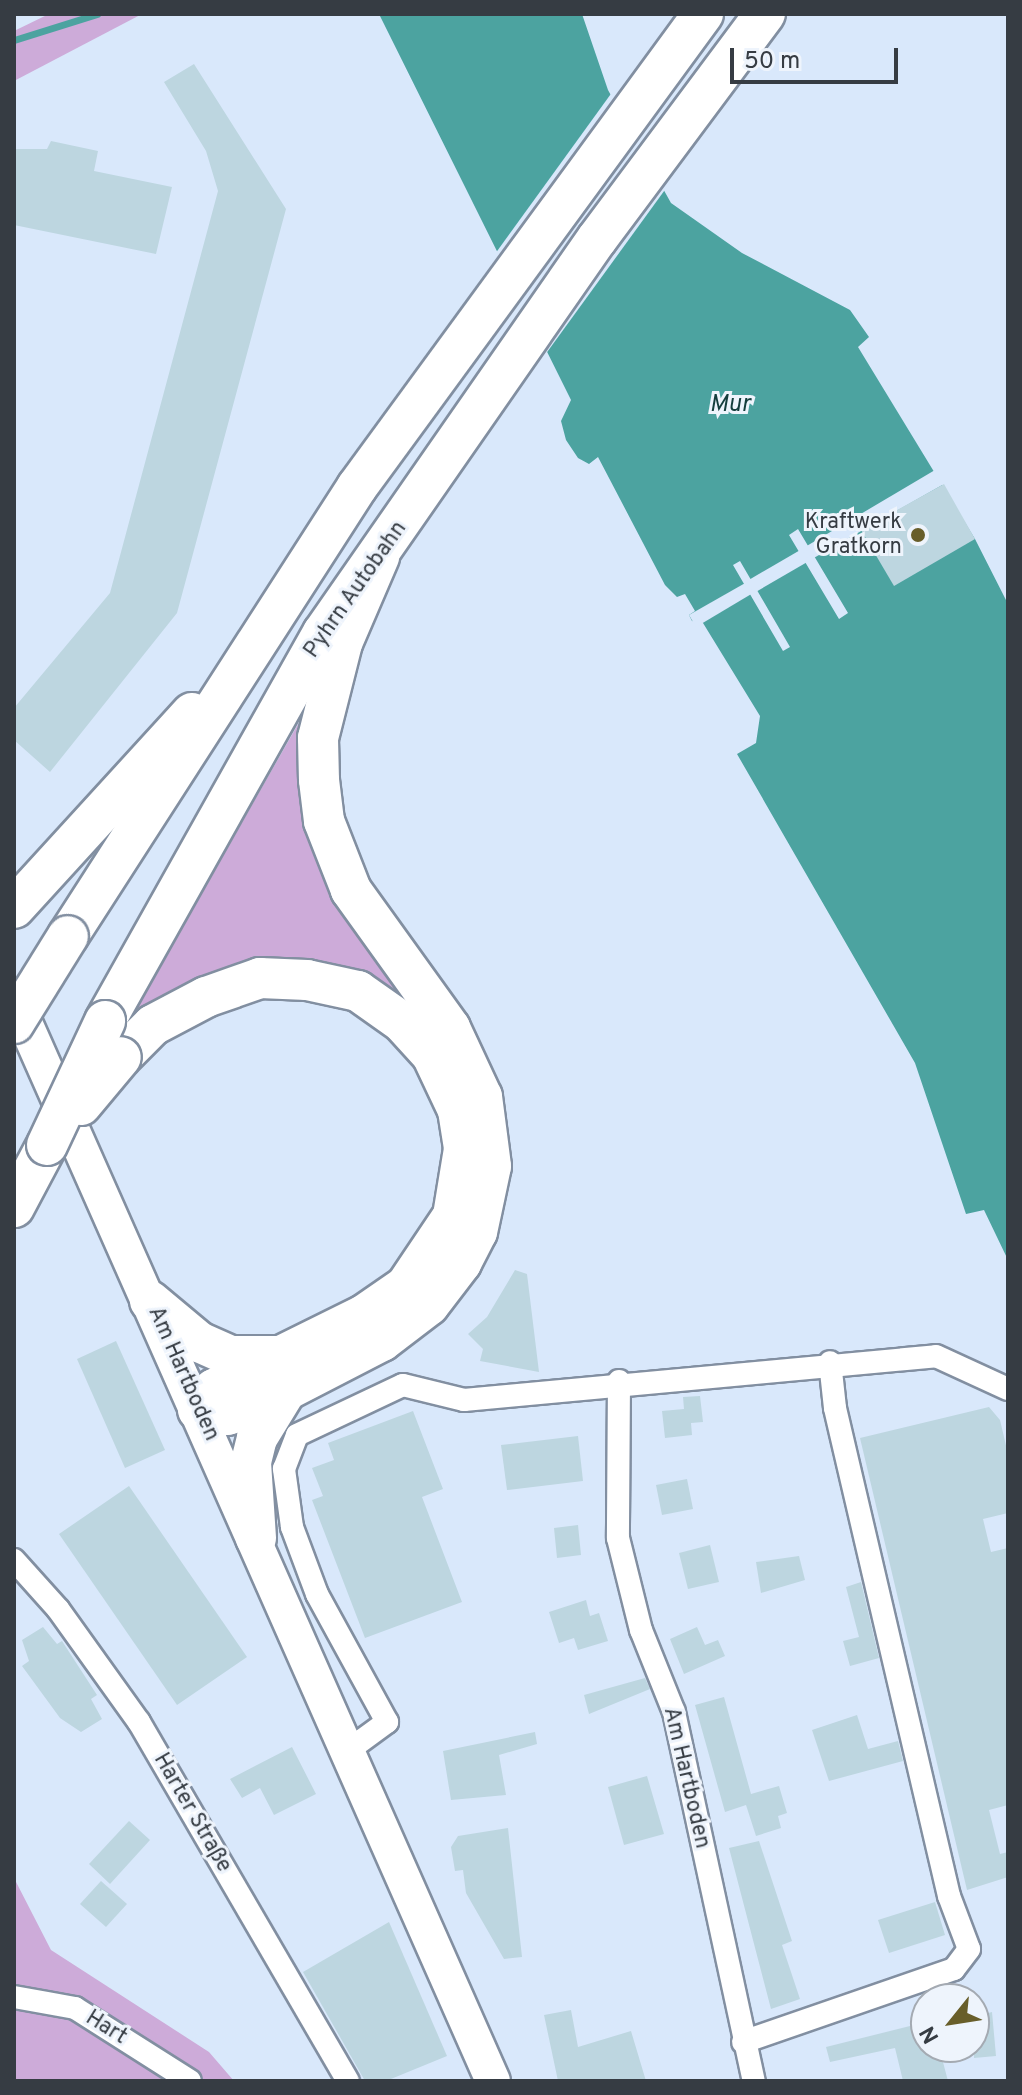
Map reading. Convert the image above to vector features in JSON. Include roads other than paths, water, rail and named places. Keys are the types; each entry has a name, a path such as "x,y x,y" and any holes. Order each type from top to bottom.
{"highway":[{"path":"14,1023 235,671 357,487 703,14"},
{"name":"Pyhrn Autobahn","path":"17,1200 47,1145 105,1021 323,633 379,557 597,239 765,14"},
{"path":"150,1301 199,1342 230,1356 286,1374 382,1341 429,1305 477,1232 491,1166 489,1128 467,1058 351,890 324,821 318,738 342,643 379,557"},
{"path":"14,908 139,766 235,671"},
{"path":"47,1145 121,1057 153,1025 206,997 260,978 307,980 358,991 402,1022 450,1084 464,1149 459,1193 439,1244 406,1286 227,1415 198,1410"},
{"path":"256,1538 251,1462 257,1438 286,1374"}],"main road":[{"name":"Am Hartboden","path":"14,998 350,1749 493,2081"}],"street":[{"path":"350,1749 387,1722 317,1594 292,1527 284,1469 297,1435 403,1385 464,1400 619,1381 936,1356 1008,1389"},
{"path":"743,2042 954,1969 969,1949 949,1896 835,1408 830,1362"},
{"name":"Am Hartboden","path":"619,1381 618,1538 641,1630 674,1712 743,2042 754,2081"},
{"name":"Harter Straße","path":"14,1560 58,1609 139,1722 348,2081"},
{"name":"Hart","path":"14,1997 75,2008 190,2081"}],"water":[{"name":"Mur","path":"379,14 582,14 608,90 671,203 742,253 850,310 869,337 858,347 975,539 1008,604 1008,1260 984,1210 966,1214 915,1063 737,754 756,743 760,716 703,623 692,621 689,615 695,611 685,594 677,597 665,585 598,457 589,464 578,458 566,440 561,421 571,400","holes":["798,529 848,613 839,619 789,535","740,561 790,647 783,651 733,565"]}],"waterway":[{"path":"14,40 97,14"}],"place":[{"name":"Kraftwerk Gratkorn","path":"918,535"}]}
